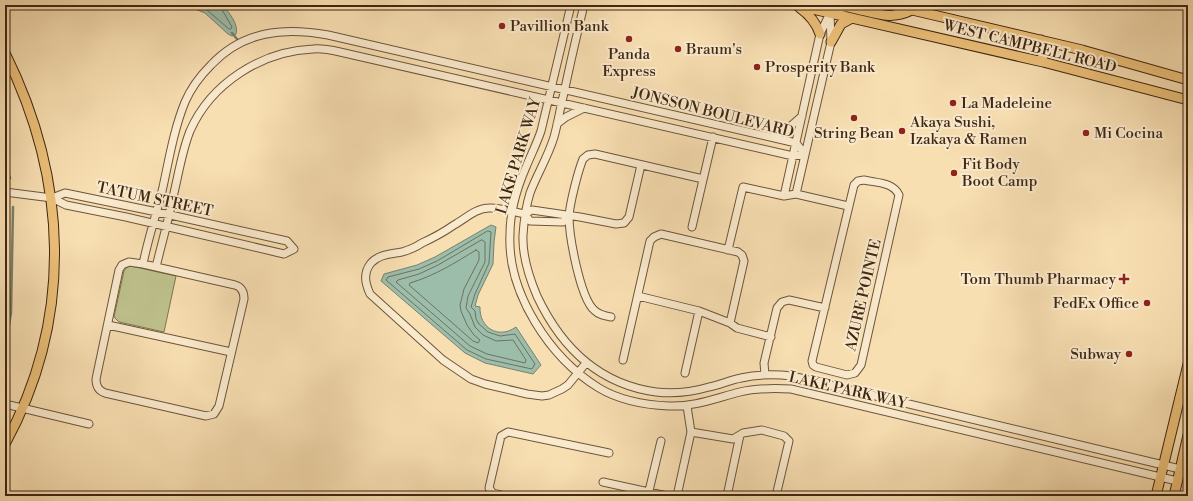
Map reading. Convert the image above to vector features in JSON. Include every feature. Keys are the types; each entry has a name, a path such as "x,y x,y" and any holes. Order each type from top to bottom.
{"main road":[{"name":"WEST CAMPBELL ROAD","path":"797,5 829,9 852,18 1044,62 1188,100"},
{"path":"797,5 816,23 820,34"},
{"name":"WEST CAMPBELL ROAD","path":"891,5 1041,40 1188,80"},
{"path":"829,9 840,6 892,16 901,15 912,10"},
{"path":"840,6 845,14 852,18"},
{"path":"831,42 841,24 852,18"},
{"path":"1041,40 1044,62"},
{"path":"1044,62 1052,43"},
{"path":"5,53 19,80 40,139 52,198 54,244 51,304 46,336 23,408 5,444"},
{"path":"1156,496 1188,364"},
{"path":"1174,496 1188,435"}],"street":[{"name":"LAKE PARK WAY","path":"571,5 538,142 521,180 512,212 510,235 511,255 516,281 522,296 550,344 578,373 600,388 628,399 657,405 687,406 756,388 791,389 1177,481"},
{"name":"LAKE PARK WAY","path":"584,5 554,138 530,193 525,214 523,236 528,271 532,284 543,307 555,329 568,346 586,363 606,376 626,385 662,392 698,390 741,378 765,375 801,377 1006,428 1180,469"},
{"path":"784,196 820,34 829,9"},
{"path":"796,194 831,42 829,9"},
{"name":"JONSSON BOULEVARD","path":"143,264 180,114 191,90 209,67 229,49 266,33 296,31 328,35 796,143 805,154 793,156 325,49 297,50 265,59 240,72 229,81 205,106 190,131 156,267"},
{"path":"325,49 328,35"},
{"path":"808,85 820,91"},
{"path":"557,124 566,117 584,108"},
{"path":"673,128 676,115"},
{"path":"771,137 785,131 802,116"},
{"path":"692,227 713,137"},
{"path":"611,317 602,316 594,310 586,299 580,284 570,231 569,216 581,164 585,156 595,154 703,179"},
{"path":"586,363 562,389 549,395 542,396 485,384 471,379 443,360 370,294 366,285 365,276 367,269 372,262 378,258 385,255 404,252 424,243 477,210 489,208 525,214 532,210 616,224 624,223 628,217 641,164"},
{"name":"AZURE POINTE","path":"825,308 812,361 813,365 847,375 855,373 861,366 899,195 892,186 864,180 858,181 854,185 848,206"},
{"path":"728,250 743,187 784,196 796,194 848,206 825,308 789,300 782,302 777,308 770,337 764,364 765,375"},
{"name":"TATUM STREET","path":"5,192 52,198 66,204 284,254 294,249 287,241 170,214 65,193 52,198"},
{"path":"525,214 530,221 538,222 563,222 569,216"},
{"path":"250,246 252,233"},
{"path":"622,360 650,241 654,237 661,234 738,252 742,256 744,261 730,324"},
{"path":"132,262 143,264 235,285 241,288 244,299 219,406 216,413 211,416 105,393 98,388 96,379 119,270 124,264 132,262"},
{"path":"638,296 699,311 744,331 770,337"},
{"path":"685,373 699,311"},
{"path":"108,325 231,352"},
{"path":"5,404 89,424"},
{"path":"676,496 691,432 687,406"},
{"path":"691,432 733,439 743,433 762,430 784,436 788,441 776,496"},
{"path":"505,496 493,493 489,488 501,436 508,432 609,453"},
{"path":"727,496 740,435"},
{"path":"648,494 661,441"},
{"path":"603,482 648,494 666,496"}],"green space":[{"path":"131,266 176,276 164,332 119,322 114,317 124,271 127,267"}],"water":[{"path":"185,5 223,5 235,23 237,30 236,34 232,36 228,34 205,13"},
{"path":"491,225 496,227 493,264 478,295 475,306 480,307 486,326 496,332 509,331 516,327 541,365 533,374 485,363 465,353 381,281 384,274 417,265 435,257"}],"waterway":[{"path":"232,33 237,39"},
{"path":"5,165 10,178"},
{"path":"5,348 11,313 13,207"}],"place":[{"name":"Pavillion Bank","path":"502,26"},
{"name":"Panda Express","path":"629,39"},
{"name":"Braum's","path":"678,49"},
{"name":"Prosperity Bank","path":"757,67"},
{"name":"La Madeleine","path":"953,103"},
{"name":"String Bean","path":"854,118"},
{"name":"Akaya Sushi, Izakaya & Ramen","path":"902,131"},
{"name":"Mi Cocina","path":"1086,133"},
{"name":"Fit Body Boot Camp","path":"954,173"},
{"name":"Tom Thumb Pharmacy","path":"1124,279"},
{"name":"FedEx Office","path":"1147,303"},
{"name":"Subway","path":"1129,354"}]}
